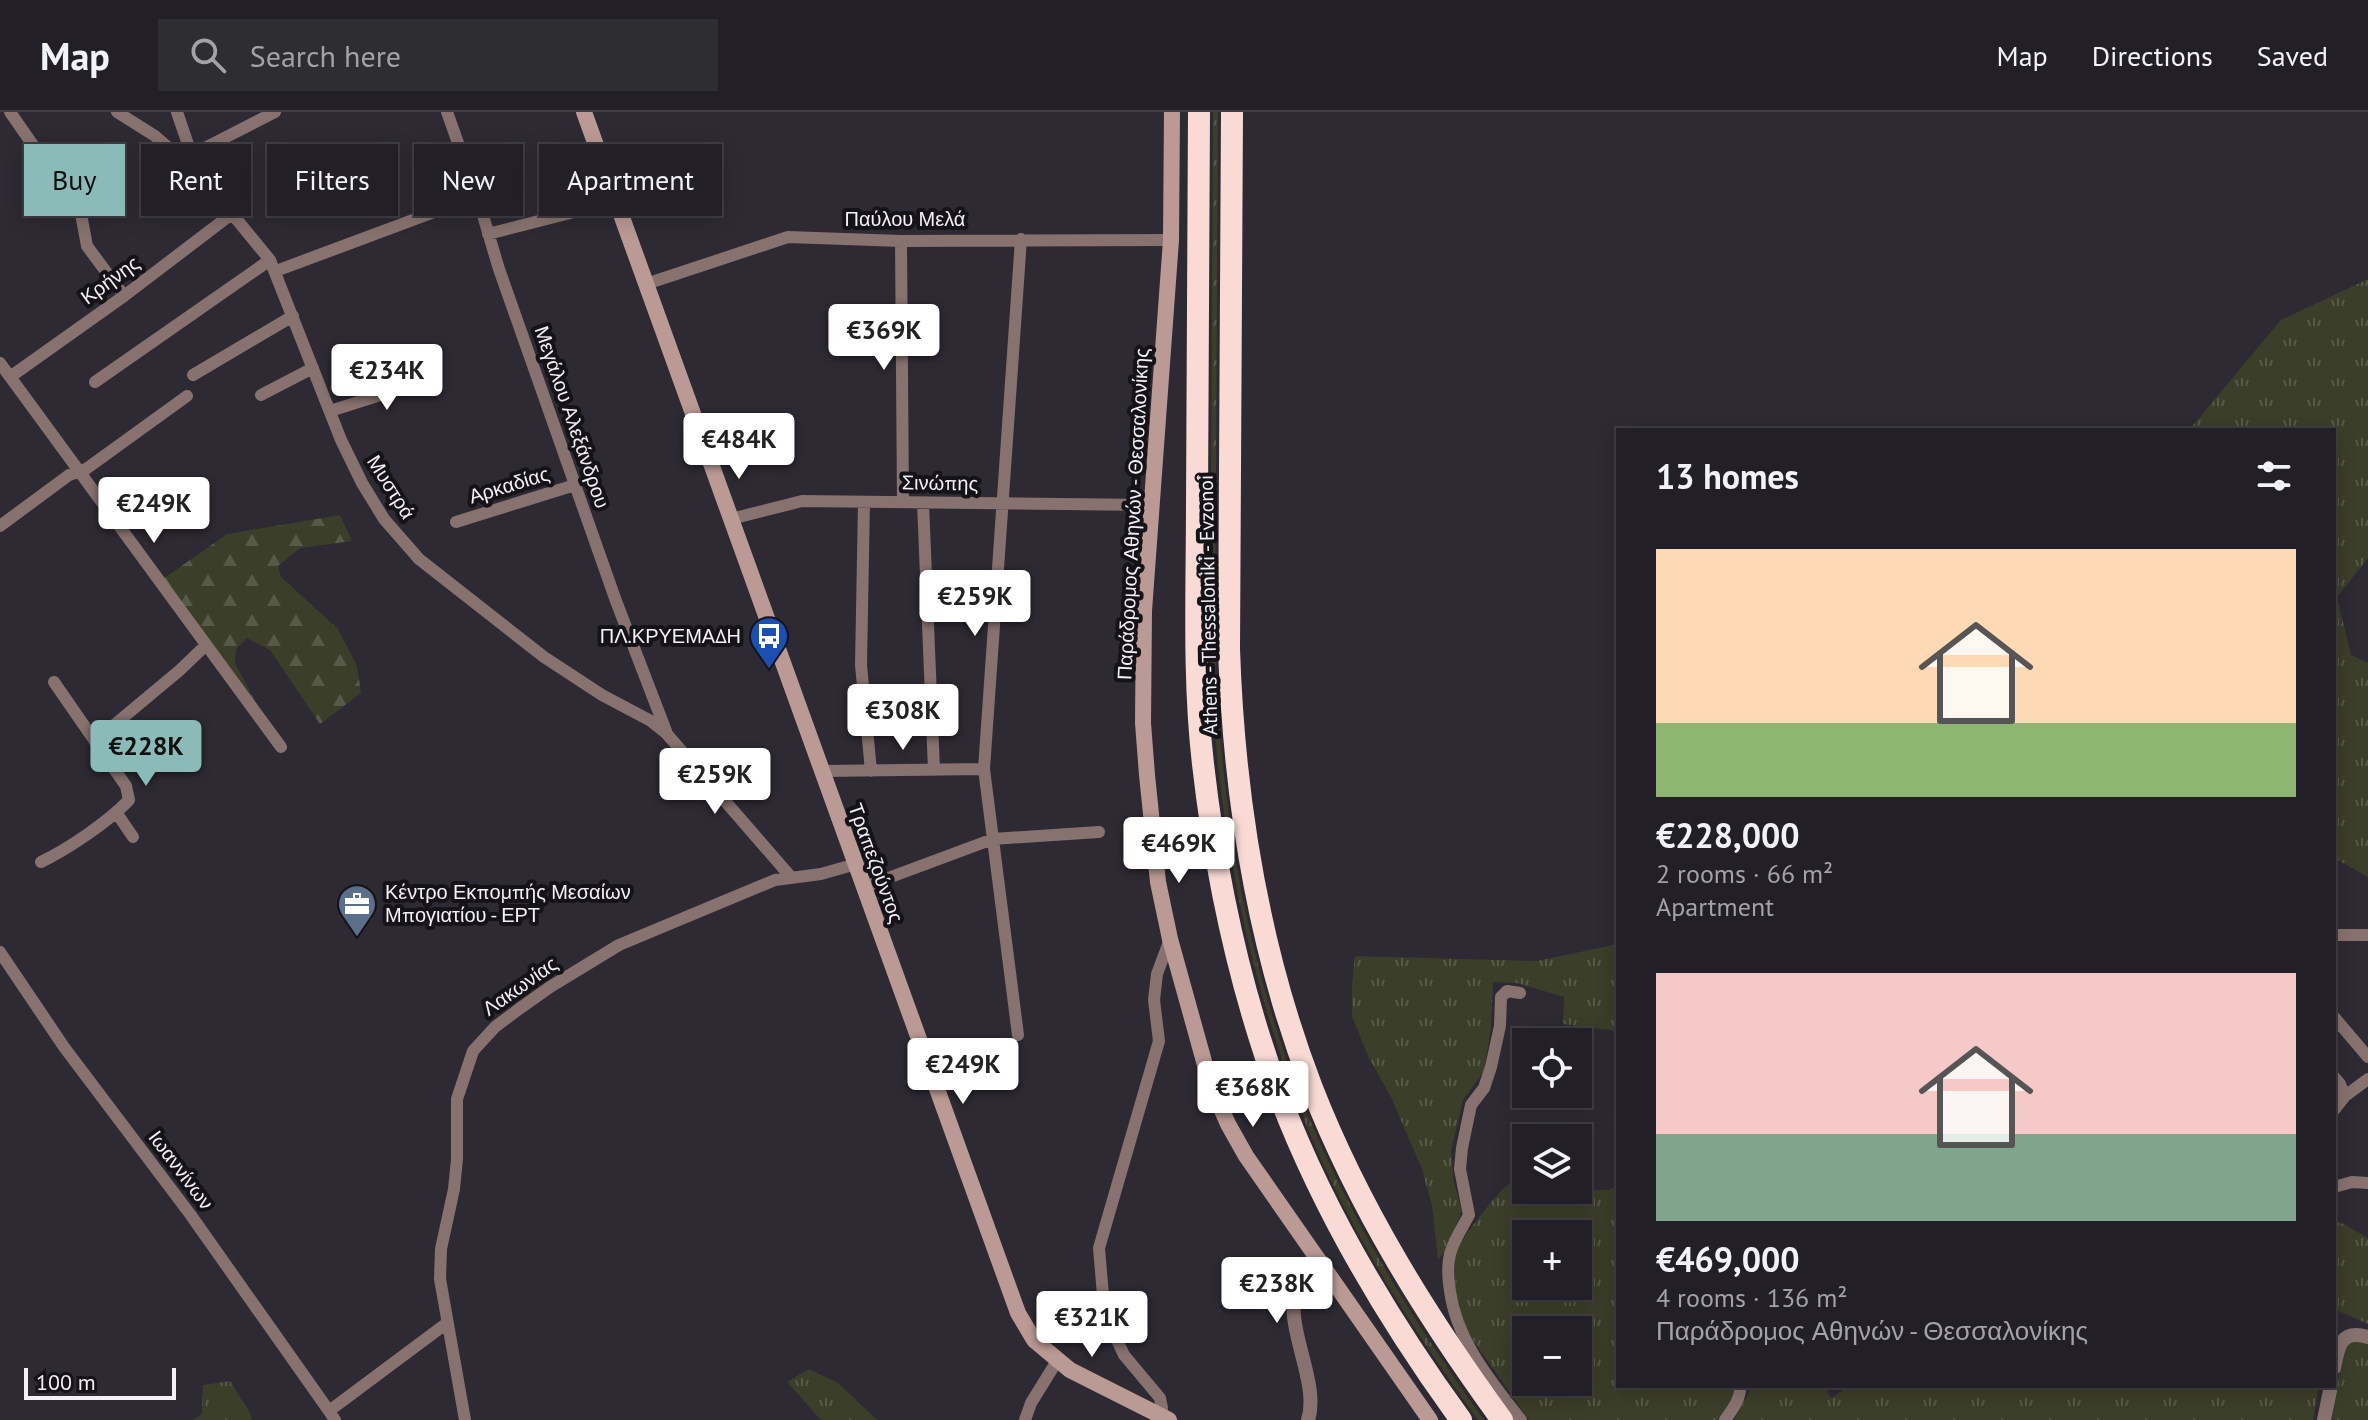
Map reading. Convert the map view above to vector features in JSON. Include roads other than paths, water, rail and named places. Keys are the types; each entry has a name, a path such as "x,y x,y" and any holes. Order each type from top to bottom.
{"highway":[{"name":"Athens - Thessaloniki - Evzonoi","path":"1199,112 1196,647 1202,760 1224,903 1257,1028 1296,1135 1337,1220 1383,1304 1461,1420"},
{"name":"Athens - Thessaloniki - Evzonoi","path":"1232,112 1230,688 1235,759 1257,896 1288,1019 1312,1088 1336,1143 1412,1288 1458,1360 1502,1420"}],"main road":[{"name":"Τραπεζούντος","path":"584,112 596,144"},
{"name":"Παράδρομος Αθηνών - Θεσσαλονίκης","path":"1172,112 1171,240 1144,611 1143,723 1158,882 1170,939 1205,1065 1228,1124 1246,1156 1430,1420"},
{"name":"Τραπεζούντος","path":"622,216 1012,1298 1034,1340 1057,1361 1164,1418"}],"street":[{"path":"10,112 81,214 87,246 124,296"},
{"name":"Μυστρά","path":"117,112 164,144"},
{"path":"177,112 187,144"},
{"path":"212,144 275,112"},
{"name":"Μεγάλου Αλεξάνδρου","path":"447,112 458,144"},
{"name":"Κρήνης","path":"10,377 229,216"},
{"name":"Μυστρά","path":"235,216 273,265 348,455 384,519 419,559 544,657 666,733"},
{"path":"95,382 273,265 418,216"},
{"name":"Μεγάλου Αλεξάνδρου","path":"483,216 616,601 666,733"},
{"path":"488,234 558,216"},
{"name":"Παύλου Μελά","path":"646,284 788,237 901,241 1171,240"},
{"path":"1018,1035 984,769 1021,239"},
{"path":"901,241 903,502"},
{"path":"193,375 293,316"},
{"path":"0,363 281,747"},
{"path":"261,395 313,368"},
{"path":"330,411 434,378"},
{"path":"0,526 69,475 86,469 187,396"},
{"name":"Αρκαδίας","path":"456,522 575,485"},
{"name":"Σινώπης","path":"731,519 802,501 1151,505"},
{"path":"864,502 861,665 871,771"},
{"path":"923,503 934,770"},
{"path":"95,741 205,646"},
{"path":"41,862 59,853 129,800 126,786 54,682"},
{"path":"666,733 790,876"},
{"path":"822,771 984,769"},
{"path":"116,812 133,837"},
{"path":"864,887 993,839 1099,832"},
{"name":"Λακωνίας","path":"465,1420 440,1279 441,1249 457,1159 457,1099 473,1051 495,1027 519,1009 619,945 775,880 821,874 856,864"},
{"path":"2336,935 2368,935"},
{"path":"1164,1418 1160,1398 1124,1355 1111,1327 1104,1307 1099,1248 1159,1041 1154,1000 1157,974 1170,939"},
{"name":"Ιωαννίνων","path":"0,952 64,1047 190,1214 332,1416"},
{"path":"1520,993 1507,991 1501,997 1497,1045 1484,1088 1471,1105 1460,1169 1469,1215 1449,1257 1448,1278 1453,1312 1467,1344 1521,1420"},
{"path":"2336,1019 2368,1057"},
{"path":"2336,1079 2345,1096"},
{"path":"2336,1107 2345,1096 2368,1079"},
{"path":"2336,1186 2352,1182 2368,1183"},
{"path":"1308,1420 1311,1398 1294,1296 1304,1276 1322,1262"},
{"path":"332,1416 447,1323"},
{"path":"2336,1356 2344,1338 2354,1334 2368,1337"},
{"path":"1025,1420 1031,1403 1057,1361"},
{"path":"1725,1420 1741,1393 1740,1388"},
{"path":"2324,1420 2331,1388"}],"place":[{"name":"ΠΛ.ΚΡΥΕΜΑΔΗ","path":"769,670"},
{"name":"Κέντρο Εκπομπής Μεσαίων Μπογιατίου - ΕΡΤ","path":"357,938"}]}
